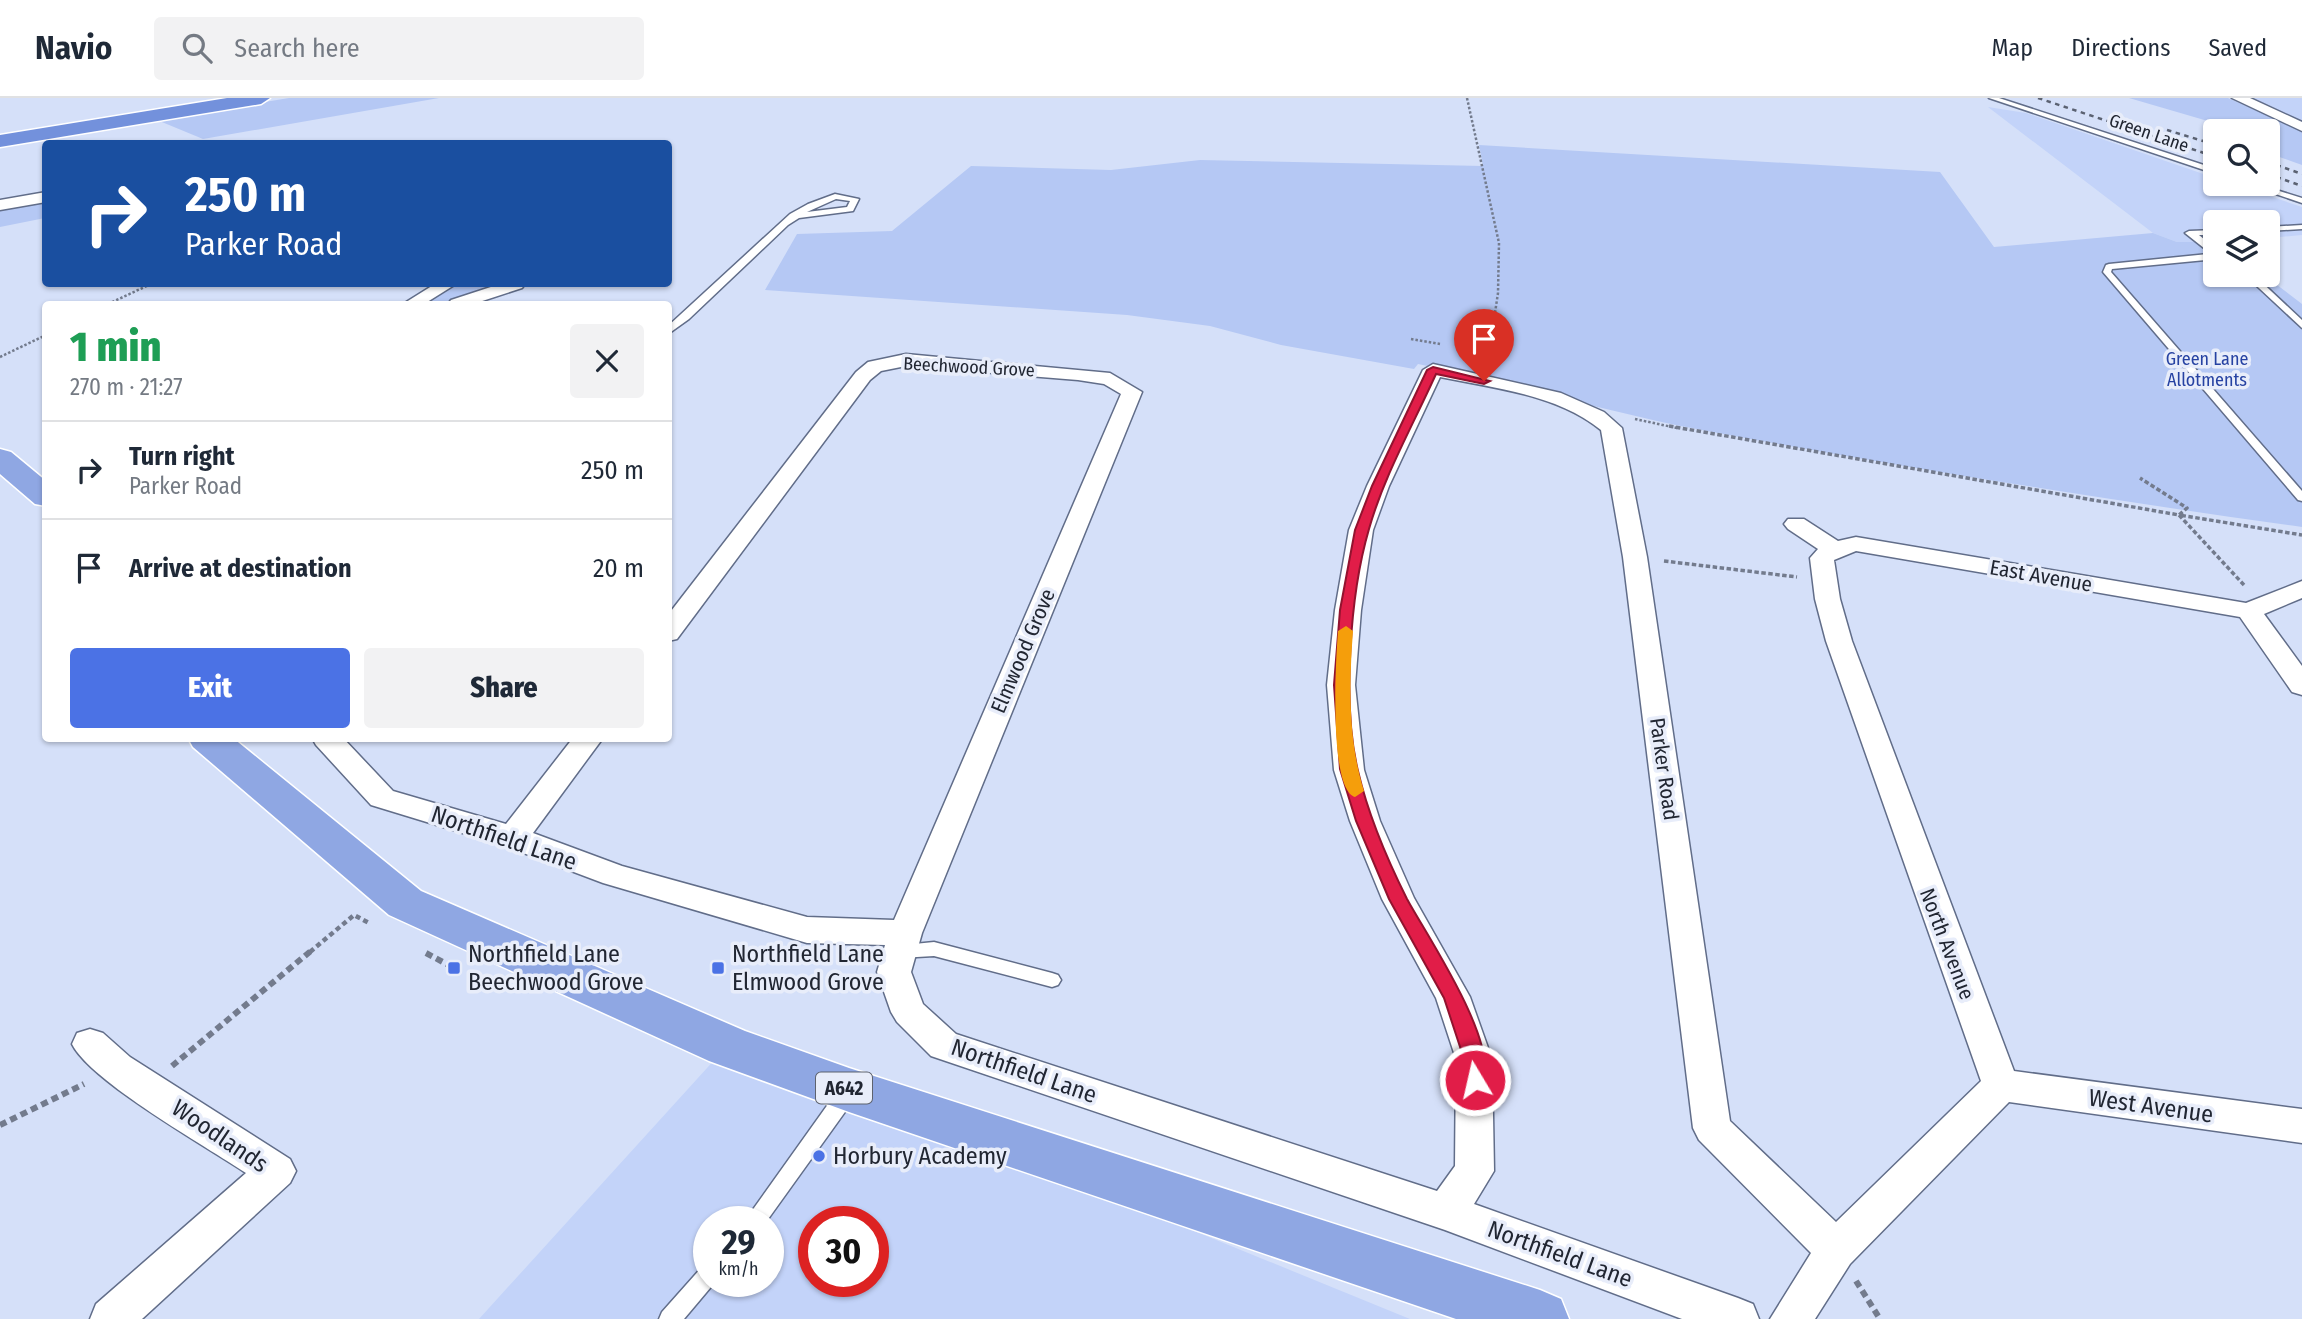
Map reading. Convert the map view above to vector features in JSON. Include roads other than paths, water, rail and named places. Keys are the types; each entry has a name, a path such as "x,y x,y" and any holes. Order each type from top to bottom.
{"highway":[{"path":"0,129 189,98"},
{"path":"0,141 261,98"},
{"path":"0,458 42,494"},
{"name":"A642","path":"212,742 405,903 727,1046 849,1090 1540,1319"}],"street":[{"path":"2239,98 2302,127"},
{"path":"0,205 42,198"},
{"path":"417,301 442,287"},
{"path":"466,301 507,287"},
{"name":"Parker Road","path":"1445,1212 1474,1171 1474,1059 1453,997 1398,899 1365,821 1349,769 1342,685 1348,610 1362,530 1378,486 1436,357 1484,381 1561,400 1600,415 1611,428 1635,557 1712,1128 1836,1250"},
{"name":"Beechwood Grove","path":"672,629 863,376 875,366 906,360 1110,379"},
{"name":"Elmwood Grove","path":"902,942 1132,392 1110,379"},
{"path":"1796,524 1834,549"},
{"name":"East Avenue","path":"1834,549 1856,544 2255,608"},
{"name":"North Avenue","path":"1834,549 1822,558 1823,580 1912,852 2001,1085"},
{"path":"2302,589 2255,608 2302,686"},
{"name":"Northfield Lane","path":"330,742 382,798 513,837 614,876 807,930 902,942 894,972 909,1012 944,1045 1445,1212 1738,1319"},
{"path":"513,837 586,742"},
{"name":"Woodlands","path":"111,1319 276,1171 118,1066"},
{"path":"1791,1319 1836,1250 2001,1085"},
{"name":"West Avenue","path":"2001,1085 2302,1126"}],"lane":[{"name":"Green Lane","path":"1992,98 2203,168"},
{"path":"2280,194 2302,201"},
{"path":"672,327 793,216 823,199 838,196 855,199 850,209 841,212 793,216"},
{"path":"2280,228 2302,227"},
{"path":"2203,232 2188,233 2203,244"},
{"path":"2203,256 2109,267 2108,272 2302,498"},
{"path":"2262,287 2302,325"},
{"path":"902,942 1052,981"},
{"path":"766,1206 849,1090"},
{"path":"670,1319 693,1292"}],"railway":[{"path":"2038,98 2203,153"},
{"path":"2167,130 2203,141"},
{"path":"2280,166 2302,174"},
{"path":"2280,178 2302,186"}],"place":[{"name":"Northfield Lane Beechwood Grove","path":"454,968"},
{"name":"Northfield Lane Elmwood Grove","path":"718,968"},
{"name":"Horbury Academy","path":"819,1156"}],"park label":[{"name":"Green Lane Allotments","path":"2207,369"}]}
